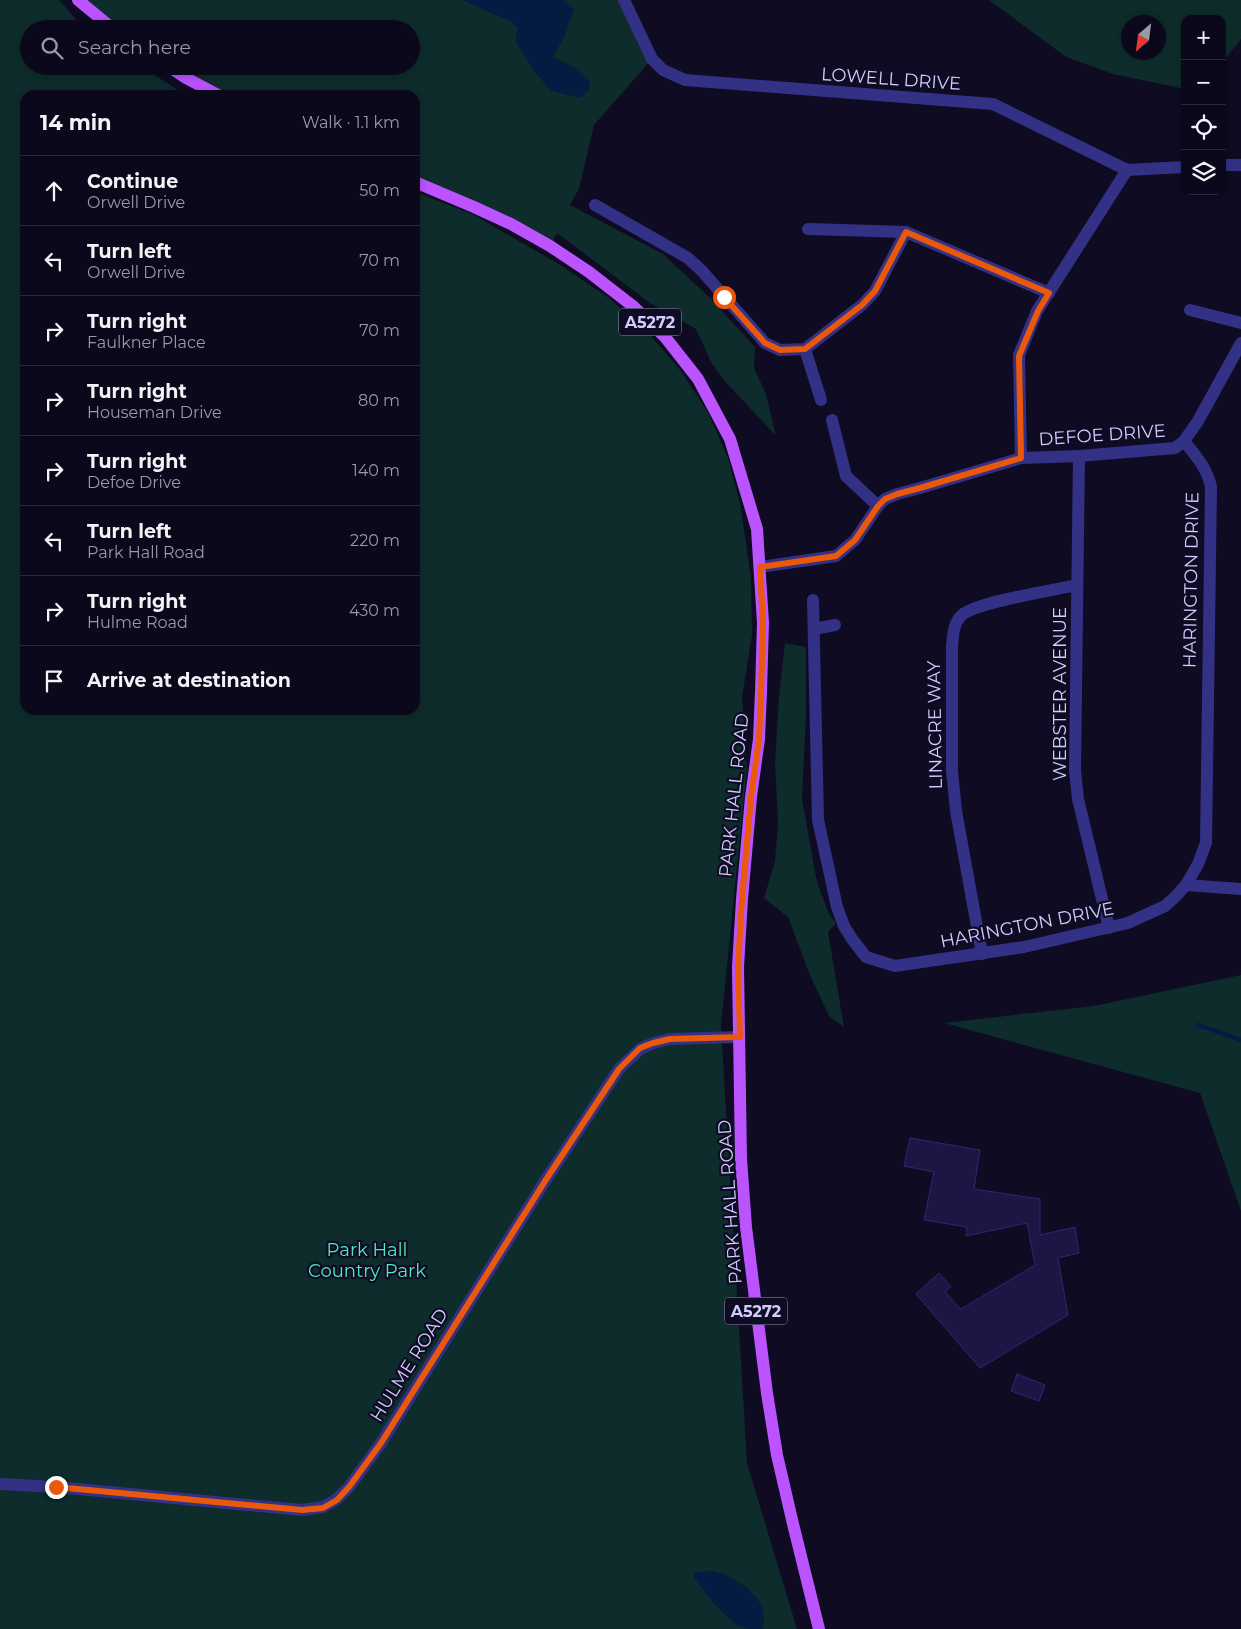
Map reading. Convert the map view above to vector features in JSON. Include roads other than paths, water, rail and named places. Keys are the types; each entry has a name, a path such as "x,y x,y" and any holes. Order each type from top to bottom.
{"main road":[{"path":"78,0 102,20"},
{"path":"182,75 209,90"},
{"name":"PARK HALL ROAD","path":"420,184 504,221 550,246 589,272 634,307 665,336 698,379 730,439 757,529 763,623 759,739 751,797 738,967 741,1159 746,1227 762,1360 778,1455 819,1629"}],"street":[{"name":"LOWELL DRIVE","path":"624,0 652,59 662,70 685,80 993,104 1127,170 1181,167"},
{"path":"1226,165 1241,165"},
{"path":"1021,458 1019,356 1038,311 1127,170"},
{"path":"595,205 688,258 702,271 765,343 780,350 805,349 862,305 875,291 906,232"},
{"path":"808,229 906,232 1049,293"},
{"path":"1190,310 1241,323"},
{"name":"DEFOE DRIVE","path":"760,567 836,556 855,540 878,506 885,499 1021,458 1079,456 1175,448 1184,441 1198,422 1241,343"},
{"path":"805,349 821,400"},
{"path":"832,420 846,476 878,506"},
{"name":"HARINGTON DRIVE","path":"813,600 818,820 837,907 844,926 866,957 895,966 1024,947 1128,923 1165,906 1186,884 1198,864 1206,843 1211,487 1208,474 1184,441"},
{"name":"WEBSTER AVENUE","path":"1079,456 1075,770 1078,799 1109,928"},
{"name":"LINACRE WAY","path":"982,954 955,803 952,771 951,674 954,629 962,614 969,610 1001,600 1077,585"},
{"path":"814,629 835,625"},
{"path":"1186,884 1241,888"},
{"name":"HULME ROAD","path":"0,1484 56,1487 302,1510 323,1508 337,1500 349,1487 381,1443 547,1178 619,1069 640,1048 653,1043 670,1039 740,1037"}],"water":[{"path":"462,0 565,0 574,9 564,38 552,57 574,67 590,81 589,90 580,98 551,91 535,72 515,41 518,28 510,21"},
{"path":"714,1571 733,1579 751,1591 758,1599 764,1618 762,1629 742,1628 736,1624 716,1605 694,1577 695,1572"}],"waterway":[{"path":"1198,1025 1241,1040"}],"park label":[{"name":"Park Hall Country Park","path":"367,1260"}]}
